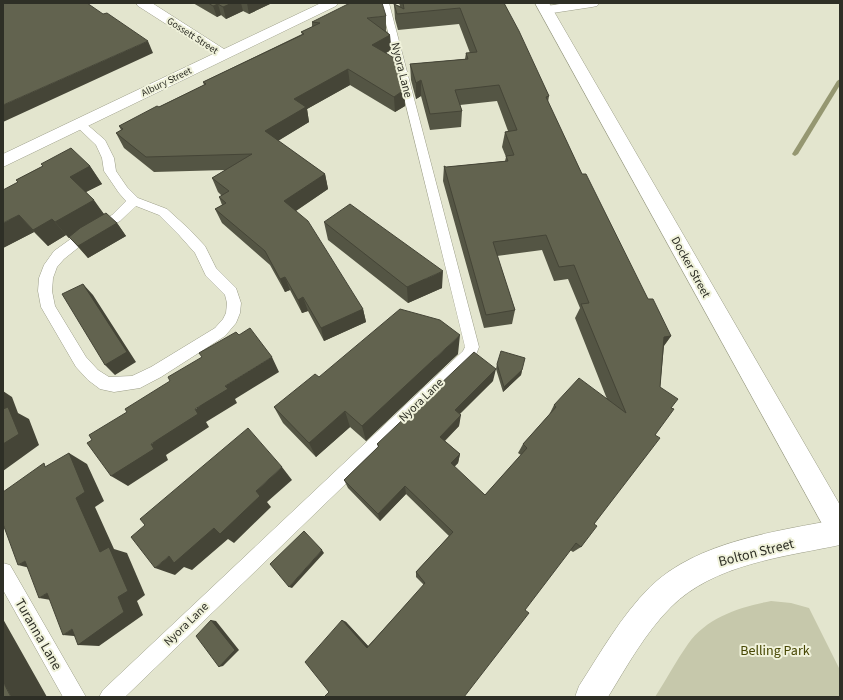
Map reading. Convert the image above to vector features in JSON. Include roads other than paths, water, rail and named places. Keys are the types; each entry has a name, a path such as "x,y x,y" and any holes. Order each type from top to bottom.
{"street":[{"name":"Albury Street","path":"3,161 222,54 331,3"},
{"path":"544,7 592,3"},
{"name":"Gossett Street","path":"146,4 222,54"},
{"name":"Docker Street","path":"544,7 840,531"},
{"name":"Bolton Street","path":"590,697 642,618 662,596 685,577 711,563 740,554 840,531"}],"lane":[{"name":"Nyora Lane","path":"110,697 469,355 472,347 385,3"},
{"path":"79,123 101,143 108,158 110,171 123,190 134,201 163,212 184,232 200,250 212,272 230,292 234,303 233,313 229,323 220,332 156,372 134,383 106,384 81,362 48,307 45,291 46,278 51,265 59,255 84,236 116,218 134,201"},
{"name":"Turanna Lane","path":"3,572 75,697"}],"waterway":[{"path":"795,154 840,81"}],"park label":[{"name":"Belling Park","path":"775,650"}]}
